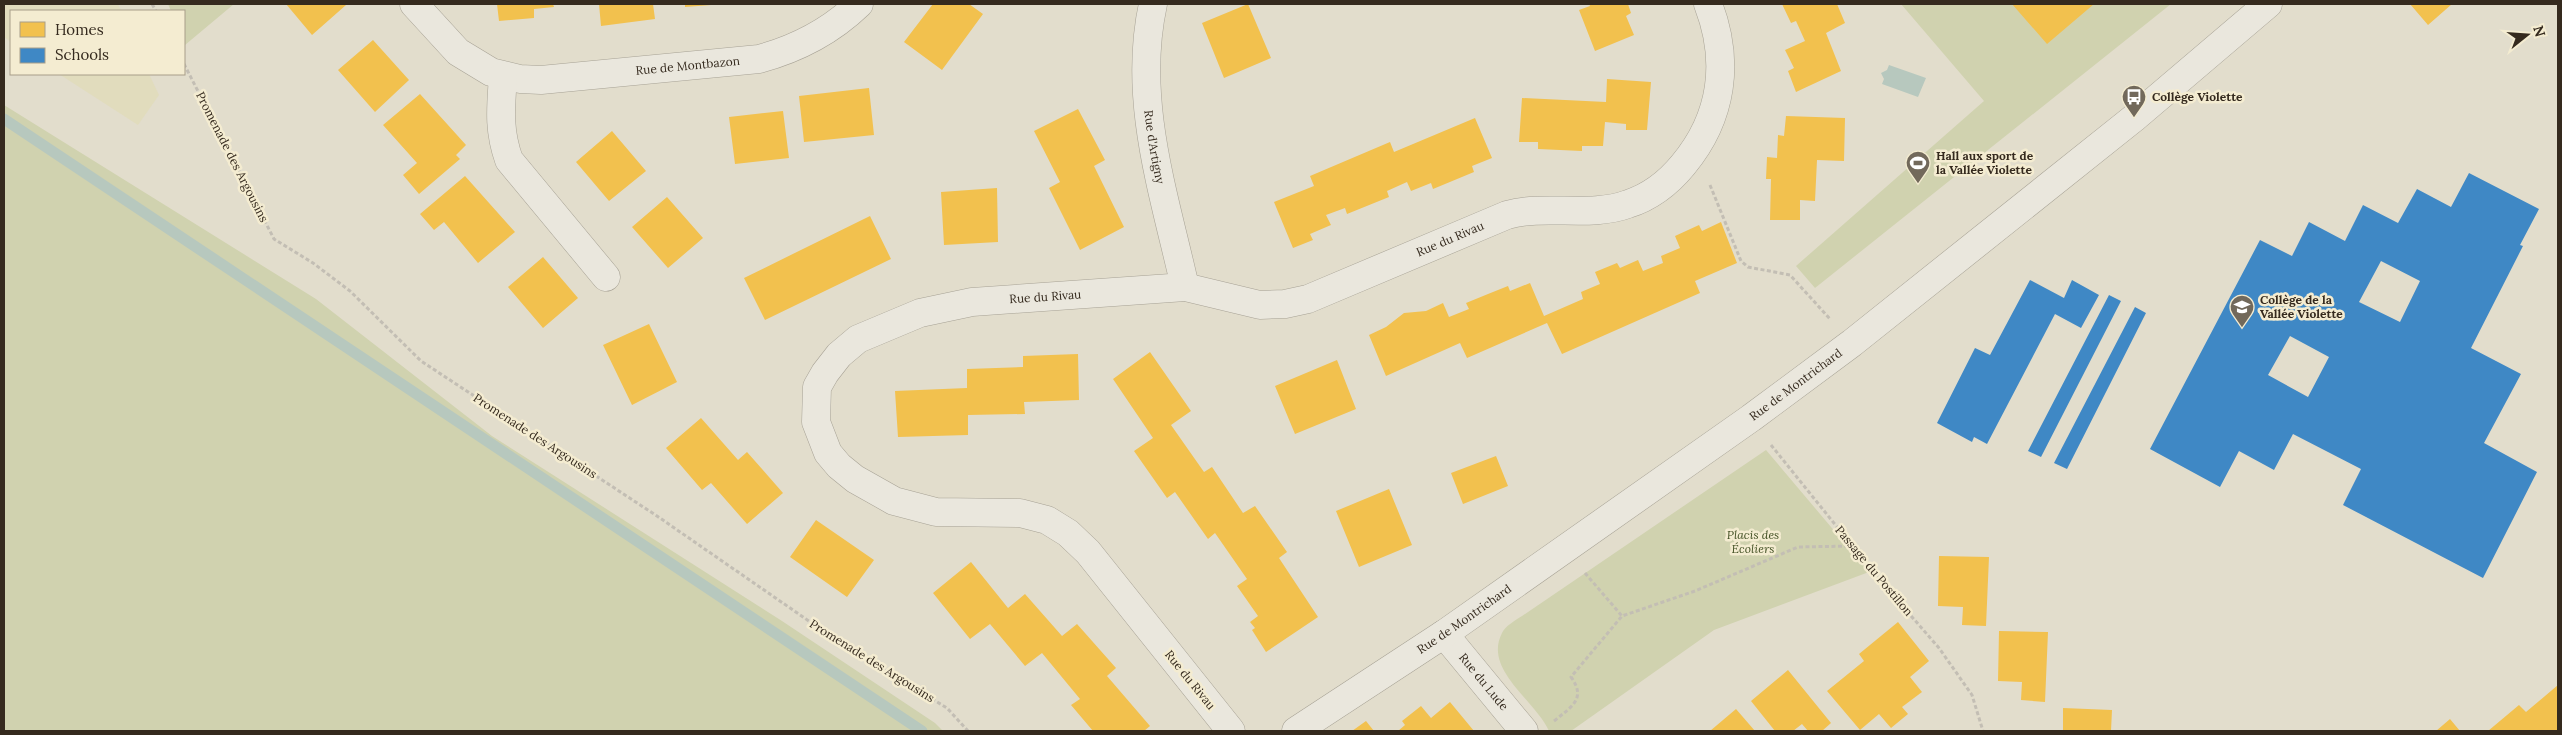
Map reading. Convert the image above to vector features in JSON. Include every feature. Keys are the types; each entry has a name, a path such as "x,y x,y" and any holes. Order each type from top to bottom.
{"street":[{"name":"Rue de Montbazon","path":"414,4 458,52 479,66 503,76 541,80 759,59 779,54 806,41 834,25 858,4"},
{"name":"Rue d'Artigny","path":"1153,4 1147,29 1145,71 1148,118 1185,287"},
{"name":"Rue du Rivau","path":"1231,731 1088,552 1068,533 1047,520 1020,513 936,512 894,501 855,479 839,466 828,453 816,422 817,387 839,355 858,339 913,315 972,302 1185,287 1260,305 1284,304 1308,300 1507,215 1522,211 1605,209 1628,205 1656,192 1678,171 1706,134 1720,88 1719,45 1708,4"},
{"name":"Rue de Montrichard","path":"1296,731 1444,634 1568,549 1852,343 2134,118 2268,4"},
{"path":"503,76 500,124 502,141 509,160 606,277"},
{"name":"Rue du Lude","path":"1444,634 1536,729"}],"path":[{"name":"Promenade des Argousins","path":"185,66 274,238 313,263 350,291 420,361 657,516 844,646 947,708 968,731"},
{"path":"1696,149 1741,261 1748,267 1790,275 1852,343"},
{"name":"Passage du Postillon","path":"1751,418 1852,546 1938,648 1972,695 1983,731"},
{"path":"1536,729 1574,705 1578,697 1578,686 1571,677 1622,616 1695,591 1798,547 1852,546"},
{"path":"1568,549 1579,567 1622,616"}],"shaded area":[{"path":"4,4 118,4 121,10 10,10 10,41 4,37"},
{"path":"1889,65 1926,78 1918,97 1882,84 1884,79 1881,73 1887,70"},
{"path":"61,75 149,75 159,95 138,125"}],"green space":[{"path":"168,4 234,4 185,45 185,10 171,10"},
{"name":"Hall aux sport de la Vallée Violette","path":"1901,4 2171,4 1815,288 1796,266 1984,101"},
{"path":"4,105 316,299 492,436 782,621 935,723 943,731 4,731"},
{"name":"Placis des Écoliers","path":"1766,450 1869,572 1714,630 1571,731 1549,731 1542,719 1513,684 1499,660 1498,647 1503,630"}],"building: Homes":[{"path":"286,4 345,4 346,5 312,35"},
{"path":"497,4 553,4 554,7 534,9 534,18 499,21"},
{"path":"599,4 653,4 655,19 601,26"},
{"path":"685,4 711,4 711,5 685,7"},
{"path":"933,4 969,4 983,14 942,70 904,42"},
{"path":"1248,4 1271,58 1224,78 1202,23"},
{"path":"1589,4 1628,4 1631,13 1626,16 1634,35 1595,51 1579,10 1590,6"},
{"path":"1782,4 1837,4 1845,23 1826,33 1841,71 1796,92 1788,71 1794,68 1785,50 1805,41 1796,21 1791,23"},
{"path":"2012,4 2094,4 2047,44"},
{"path":"2410,4 2452,4 2428,25"},
{"path":"373,40 409,80 375,112 338,70"},
{"path":"1607,79 1651,82 1647,130 1626,130 1626,124 1605,122 1603,146 1582,146 1582,151 1538,149 1538,142 1519,142 1522,98 1606,102"},
{"path":"869,88 874,135 804,142 799,96"},
{"path":"420,94 466,145 456,155 460,159 419,194 403,175 417,163 383,125"},
{"path":"1078,109 1105,160 1094,166 1124,227 1080,250 1049,188 1060,182 1034,131"},
{"path":"783,111 789,158 735,164 729,117"},
{"path":"1786,116 1845,118 1844,161 1817,160 1815,201 1800,200 1800,220 1770,220 1771,179 1766,179 1767,157 1777,158 1778,135 1784,136"},
{"path":"1475,118 1492,158 1472,166 1474,172 1433,189 1431,183 1411,191 1407,182 1387,191 1389,197 1347,214 1345,208 1326,215 1331,225 1310,234 1313,240 1293,248 1274,202 1314,186 1310,176 1390,142 1394,152"},
{"path":"612,131 646,171 609,201 576,162"},
{"path":"465,176 515,232 478,263 444,222 434,230 420,214"},
{"path":"997,188 998,242 944,245 941,192"},
{"path":"667,197 703,238 668,268 632,227"},
{"path":"870,216 891,259 765,320 744,278"},
{"path":"1721,222 1737,263 1695,281 1700,293 1562,354 1547,323 1467,358 1460,343 1386,376 1369,335 1386,327 1404,313 1426,311 1443,303 1449,317 1469,309 1466,303 1508,286 1510,291 1530,283 1544,316 1583,299 1581,292 1600,284 1595,272 1617,263 1620,268 1638,260 1643,271 1663,263 1661,256 1680,248 1675,236 1699,225 1702,231"},
{"path":"543,257 578,298 543,328 508,287"},
{"path":"649,324 677,382 632,405 603,345"},
{"path":"1150,352 1191,411 1171,425 1204,472 1212,467 1243,513 1255,506 1287,552 1279,558 1318,617 1266,652 1252,630 1255,628 1250,622 1258,616 1237,586 1247,579 1215,533 1208,539 1175,492 1167,498 1134,451 1153,438 1113,379"},
{"path":"1078,354 1079,400 1024,402 1025,414 968,415 968,435 898,437 895,391 967,388 967,369 1023,367 1023,356"},
{"path":"1337,360 1356,409 1295,434 1275,386"},
{"path":"701,418 738,460 747,452 783,493 747,524 711,483 702,490 666,448"},
{"path":"1496,456 1508,486 1463,504 1451,473"},
{"path":"1389,489 1412,545 1359,567 1336,511"},
{"path":"816,520 874,560 847,597 790,557"},
{"path":"1939,556 1989,557 1986,626 1962,625 1963,607 1938,606"},
{"path":"971,562 1008,608 1025,594 1062,636 1077,624 1116,668 1107,676 1150,726 1144,731 1093,731 1071,705 1080,699 1042,653 1025,666 990,624 970,639 933,593"},
{"path":"1898,622 1929,661 1910,677 1922,692 1902,707 1908,714 1891,728 1879,714 1860,730 1827,691 1864,661 1859,654"},
{"path":"1999,631 2048,632 2045,702 2021,700 2022,682 1998,681"},
{"path":"1788,670 1831,723 1822,731 1808,731 1802,724 1793,731 1775,731 1751,701"},
{"path":"2558,685 2558,731 2488,731 2519,705 2526,712"},
{"path":"1450,702 1474,731 1398,731 1405,725 1402,721 1421,706 1431,718"},
{"path":"2063,708 2112,710 2111,731 2063,731"},
{"path":"1736,709 1755,731 1710,731"},
{"path":"2450,719 2460,731 2436,731"},
{"path":"1366,721 1374,731 1352,731"}],"building: Schools":[{"path":"2469,173 2539,209 2520,245 2523,246 2471,348 2521,374 2484,443 2537,472 2483,578 2343,505 2361,469 2293,434 2274,470 2239,451 2220,487 2150,449 2260,240 2292,256 2309,222 2345,241 2363,205 2398,223 2417,189 2451,207","holes":["2381,261 2420,281 2400,322 2359,302","2290,336 2329,357 2308,397 2268,375"]},
{"path":"2030,280 2064,298 2072,280 2099,295 2081,328 2055,314 1987,444 1974,437 1972,442 1937,423 1975,348 1990,355"},
{"path":"2109,295 2121,301 2041,457 2028,451"},
{"path":"2135,307 2146,313 2067,469 2054,463"}],"waterway":[{"path":"4,119 922,731"}],"place":[{"name":"Collège Violette","path":"2134,118"},
{"name":"Hall aux sport de la Vallée Violette","path":"1918,184"},
{"name":"Collège de la Vallée Violette","path":"2242,328"}]}
